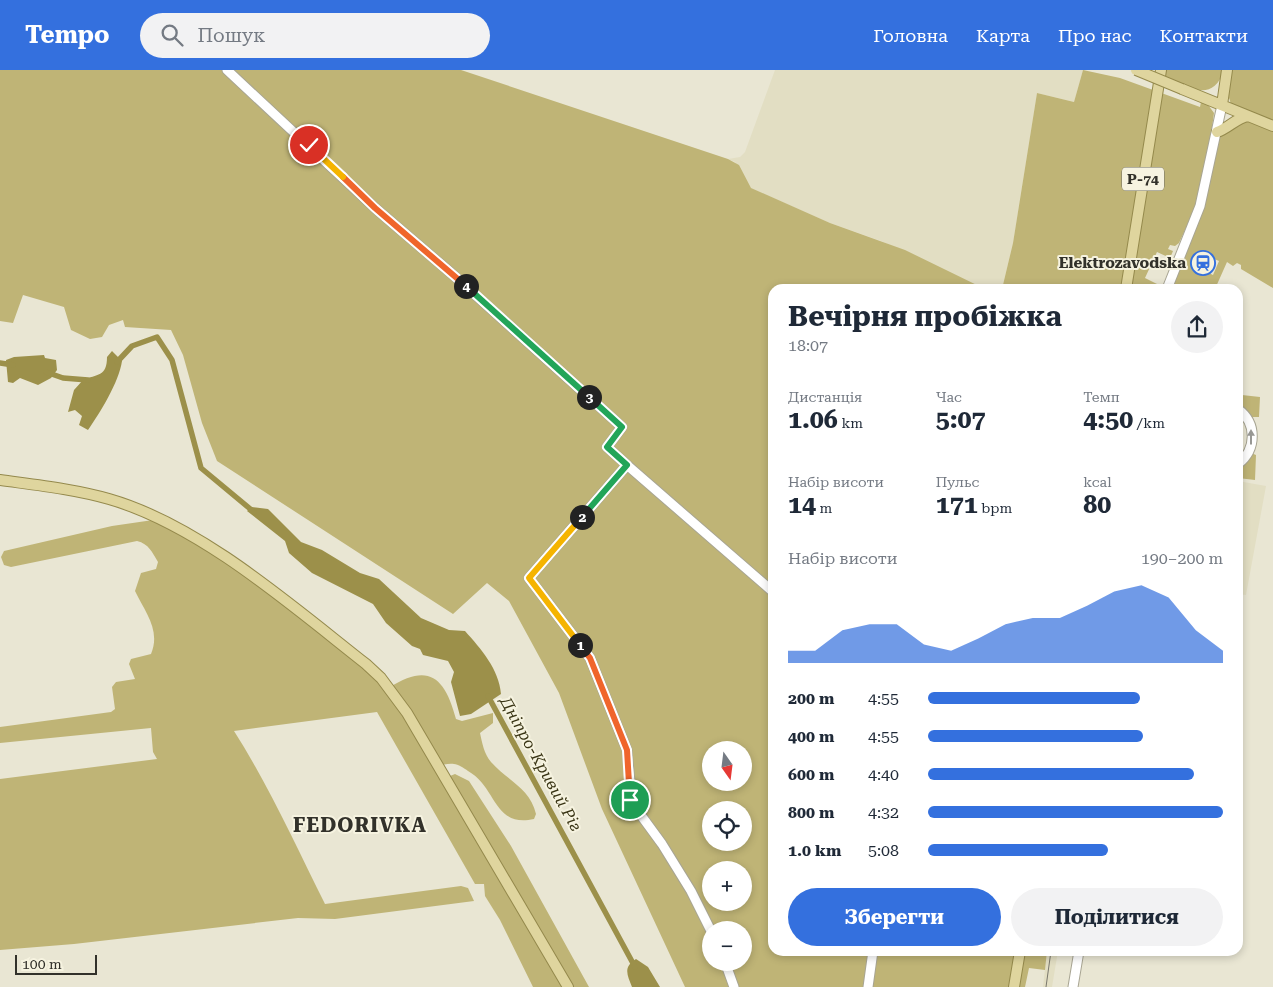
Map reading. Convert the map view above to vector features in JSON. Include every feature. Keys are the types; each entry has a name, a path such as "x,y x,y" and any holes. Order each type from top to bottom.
{"main road":[{"path":"1136,70 1273,126"},
{"name":"Р-74","path":"1127,284 1160,70"},
{"path":"1222,105 1227,70"},
{"path":"1217,132 1224,130 1242,117 1248,116"},
{"path":"0,480 108,498 160,519 228,559 366,664 381,678 407,713 568,987"},
{"path":"1014,987 1019,956"}],"street":[{"path":"227,70 375,208 452,273 622,427 607,447 768,588"},
{"path":"1169,284 1200,206 1222,105"},
{"path":"1243,415 1249,422 1252,435 1248,453 1243,458"},
{"path":"627,465 529,578 590,658 627,750 632,803 662,844 691,891 706,921"},
{"path":"868,987 872,956"},
{"path":"1074,987 1078,956"},
{"path":"728,971 734,987"}],"shaded area":[{"path":"0,70 461,70 728,159 739,165 751,188 830,223 905,250 975,284 768,284 768,956 1046,956 1045,970 1029,968 1025,987 685,987 602,809 559,693 509,601 487,583 453,614 217,461 202,423 183,355 171,330 125,327 123,320 109,325 102,337 90,339 71,330 64,307 23,295 13,323 0,321"},
{"path":"775,70 1083,70 1074,102 1037,93 1013,243 1003,284 974,284 881,241 830,223 750,188 735,162 728,159 740,157 745,152"},
{"path":"1083,70 1120,78 1200,107 1201,102 1206,102 1214,113 1211,135 1213,138 1198,202 1179,243 1175,246 1170,245 1168,249 1173,251 1170,258 1157,252 1145,278 1157,284 1003,284 1013,243 1037,93 1074,102"},
{"path":"1166,70 1224,70 1213,87 1207,90 1199,90 1165,77"},
{"path":"1231,70 1273,70 1273,122 1231,104 1228,95"},
{"path":"1248,119 1273,129 1273,288 1241,269 1241,265 1237,263 1233,266 1227,262 1217,284 1172,284 1219,135","holes":["1198,252 1219,261 1213,275 1192,265"]},
{"path":"112,351 122,361 120,369 108,397 88,430 79,425 82,416 75,410 68,412 74,390 83,380 100,374 103,371 107,363 107,357"},
{"path":"44,355 45,358 56,360 57,370 51,378 38,385 20,378 13,383 8,382 6,360 14,357"},
{"path":"1243,395 1260,397 1259,417 1252,417 1243,407"},
{"path":"1251,453 1256,455 1255,480 1243,479 1243,462"},
{"path":"1243,482 1266,486 1246,595 1243,595"},
{"path":"251,507 268,509 301,542 322,550 360,573 379,579 421,618 449,630 465,631 483,652 493,668 500,685 501,694 471,714 460,716 451,682 454,672 448,661 423,655 420,649 412,646 386,623 373,604 312,573 289,553 285,541 247,511"},
{"path":"160,519 228,559 389,688 415,676 425,676 433,678 441,684 447,693 456,719 462,721 493,713 493,723 480,733 485,752 498,769 524,791 533,805 536,814 534,819 521,820 510,818 496,804 477,778 461,766 456,764 438,765 445,778 455,774 469,781 511,846 589,987 533,987 500,920 485,896 484,884 475,884 377,712 234,731 271,795 325,904 461,886 468,888 474,901 335,919 298,918 74,944 0,950 0,779 157,759 153,752 151,728 0,743 0,727 111,712 115,709 112,687 116,682 135,679 129,664 131,659 151,654 154,645 153,629 135,591 141,573 156,569 158,562 147,546 137,541 11,567 4,565 1,557 4,551 112,526"},
{"path":"1046,956 1057,956 1052,987 1043,987"},
{"path":"636,959 648,967 660,987 632,987 627,971 629,965"}],"waterway":[{"name":"Дніпро-Кривий Ріг","path":"117,362 132,346 157,337 172,360 201,468 254,512"},
{"name":"Дніпро-Кривий Ріг","path":"0,363 13,365"},
{"name":"Дніпро-Кривий Ріг","path":"46,372 63,378 88,380"},
{"name":"Дніпро-Кривий Ріг","path":"488,696 635,967"}],"tram line":[{"path":"1046,987 1050,956"}],"place":[{"name":"Elektrozavodska","path":"1203,263"}],"district":[{"name":"FEDORIVKA","path":"360,825"}],"route":[{"path":"309,145 375,208 452,273 622,427 607,447 627,465 529,578 590,658 627,750 630,800"}]}
